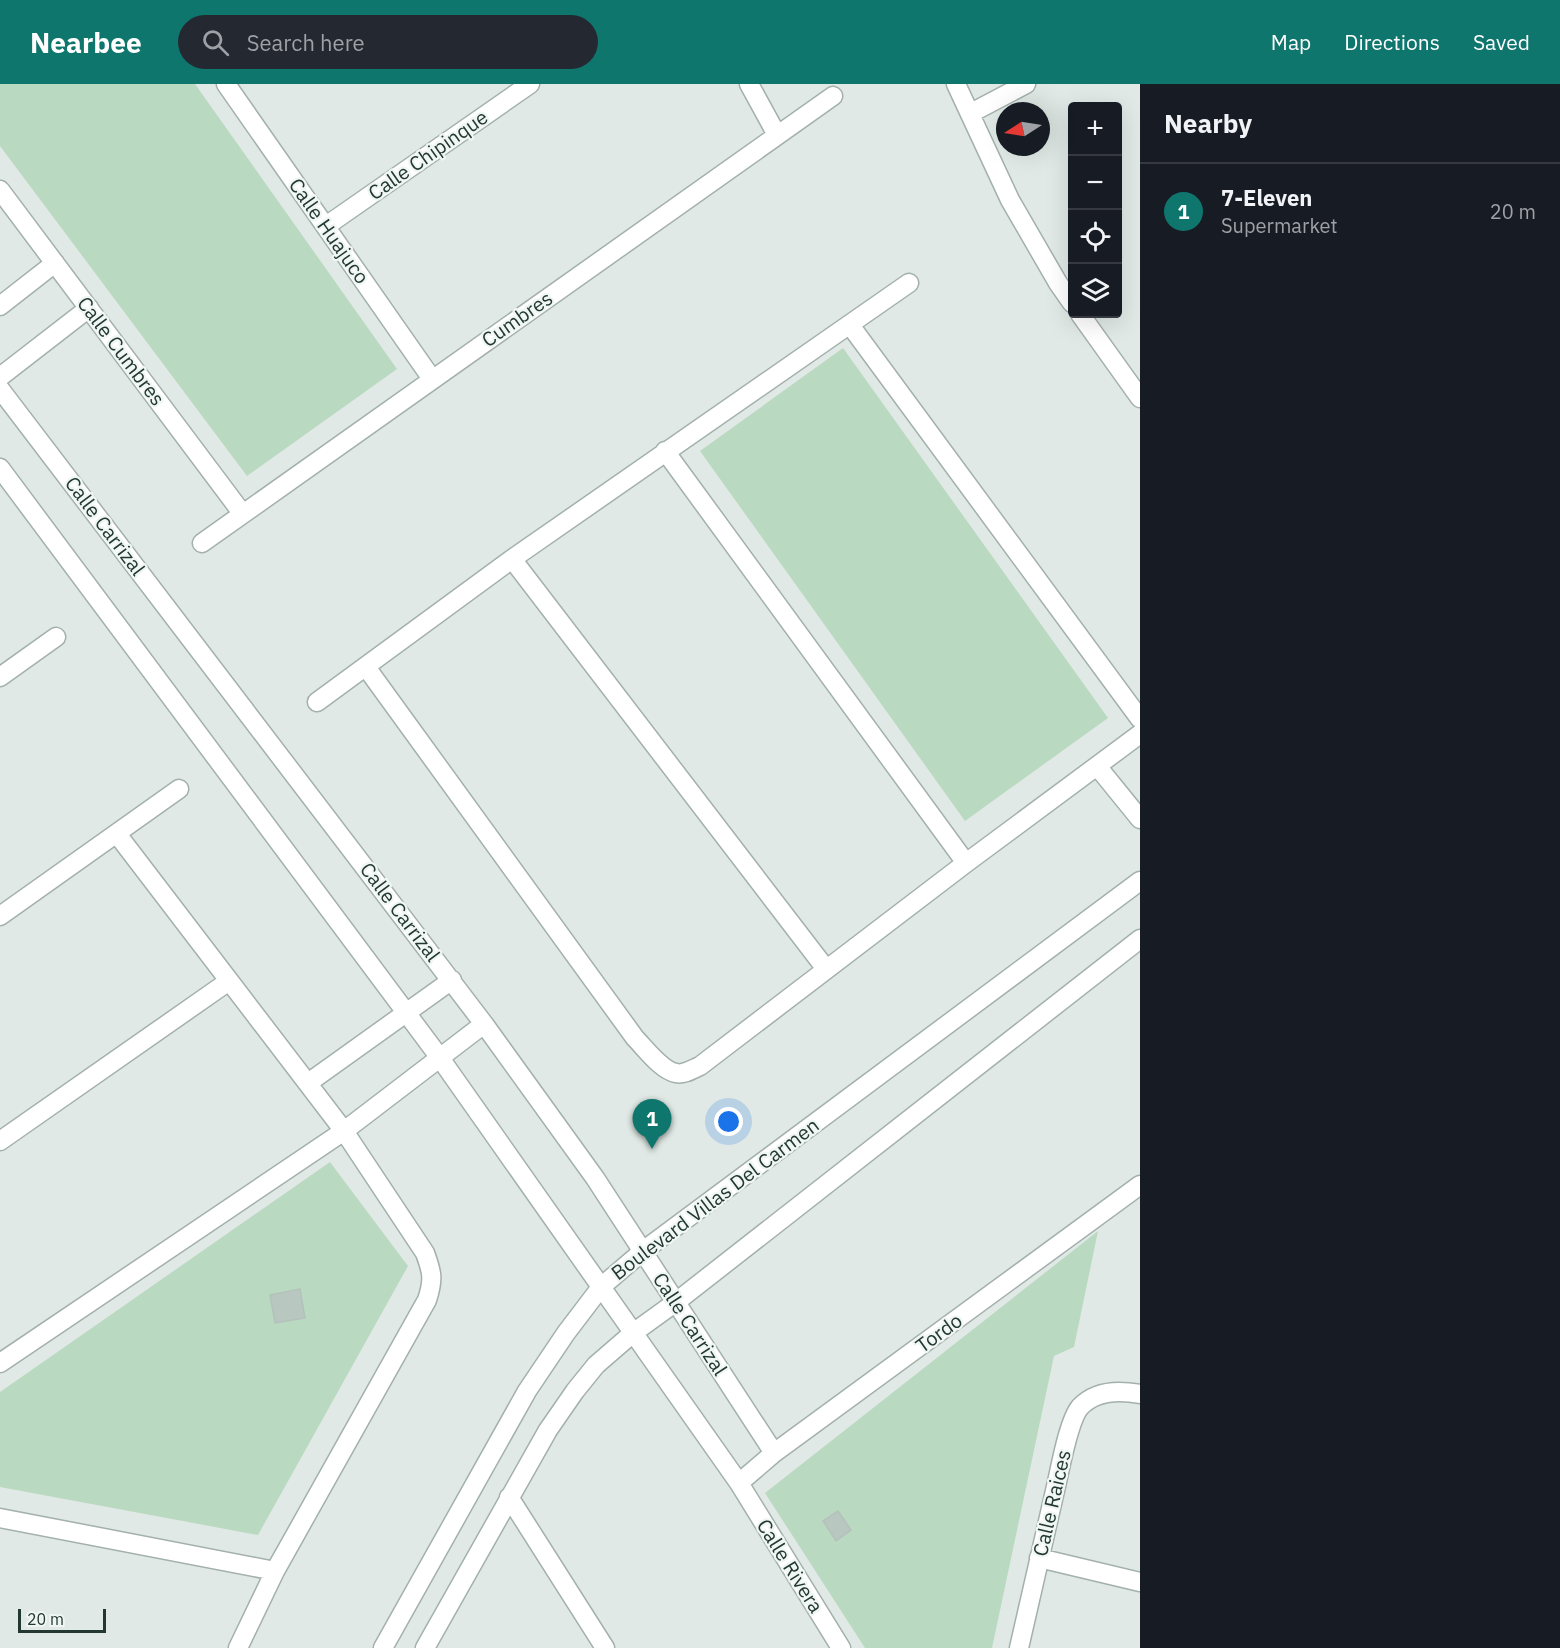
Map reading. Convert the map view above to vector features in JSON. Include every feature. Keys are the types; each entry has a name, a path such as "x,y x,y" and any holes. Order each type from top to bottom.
{"street":[{"name":"Calle Huajuco","path":"226,84 432,379"},
{"name":"Calle Chipinque","path":"326,226 530,84"},
{"path":"749,84 777,135"},
{"path":"956,84 1010,200 1068,297"},
{"path":"971,113 1026,84"},
{"name":"Cumbres","path":"202,543 833,96"},
{"name":"Calle Cumbres","path":"0,190 242,513"},
{"path":"0,306 55,263"},
{"path":"317,702 512,559 909,283"},
{"path":"0,377 89,308"},
{"path":"1083,318 1140,398"},
{"path":"850,325 1140,719"},
{"name":"Calle Carrizal","path":"0,389 452,980 595,1178 774,1453"},
{"path":"665,451 966,862"},
{"path":"0,468 440,1058 739,1483"},
{"path":"512,559 826,969"},
{"path":"0,675 56,637"},
{"path":"366,667 635,1038 660,1065 676,1074 688,1072 700,1066 966,862 1140,734"},
{"path":"1097,766 1140,819"},
{"path":"0,916 179,789"},
{"path":"117,834 344,1131 425,1253 433,1283 427,1300 275,1571 238,1648"},
{"name":"Boulevard Villas Del Carmen","path":"383,1648 527,1391 566,1333 601,1287 643,1251 1140,881"},
{"path":"425,1648 548,1430 575,1390 596,1365 633,1333 676,1302 1140,939"},
{"path":"308,1083 452,980"},
{"path":"0,1141 229,981"},
{"path":"0,1363 344,1131 484,1024"},
{"name":"Tordo","path":"739,1483 774,1453 1132,1200 1140,1185"},
{"name":"Calle Raices","path":"1019,1648 1066,1444 1078,1409 1089,1399 1107,1392 1132,1392"},
{"name":"Calle Rivera","path":"739,1483 841,1648"},
{"path":"509,1497 605,1648"},
{"path":"0,1518 275,1571"},
{"path":"1039,1558 1140,1582"}],"green space":[{"path":"0,84 195,84 397,369 247,476 0,146"},
{"path":"843,348 1108,718 965,821 700,451"},
{"path":"330,1162 408,1266 258,1535 0,1487 0,1392"},
{"path":"1098,1231 1074,1347 1054,1356 992,1648 865,1648 765,1493"}],"building":[{"path":"300,1289 305,1318 275,1323 270,1295"},
{"path":"838,1511 851,1530 836,1541 823,1521"}],"place":[{"name":"7-Eleven","path":"652,1149"}]}
